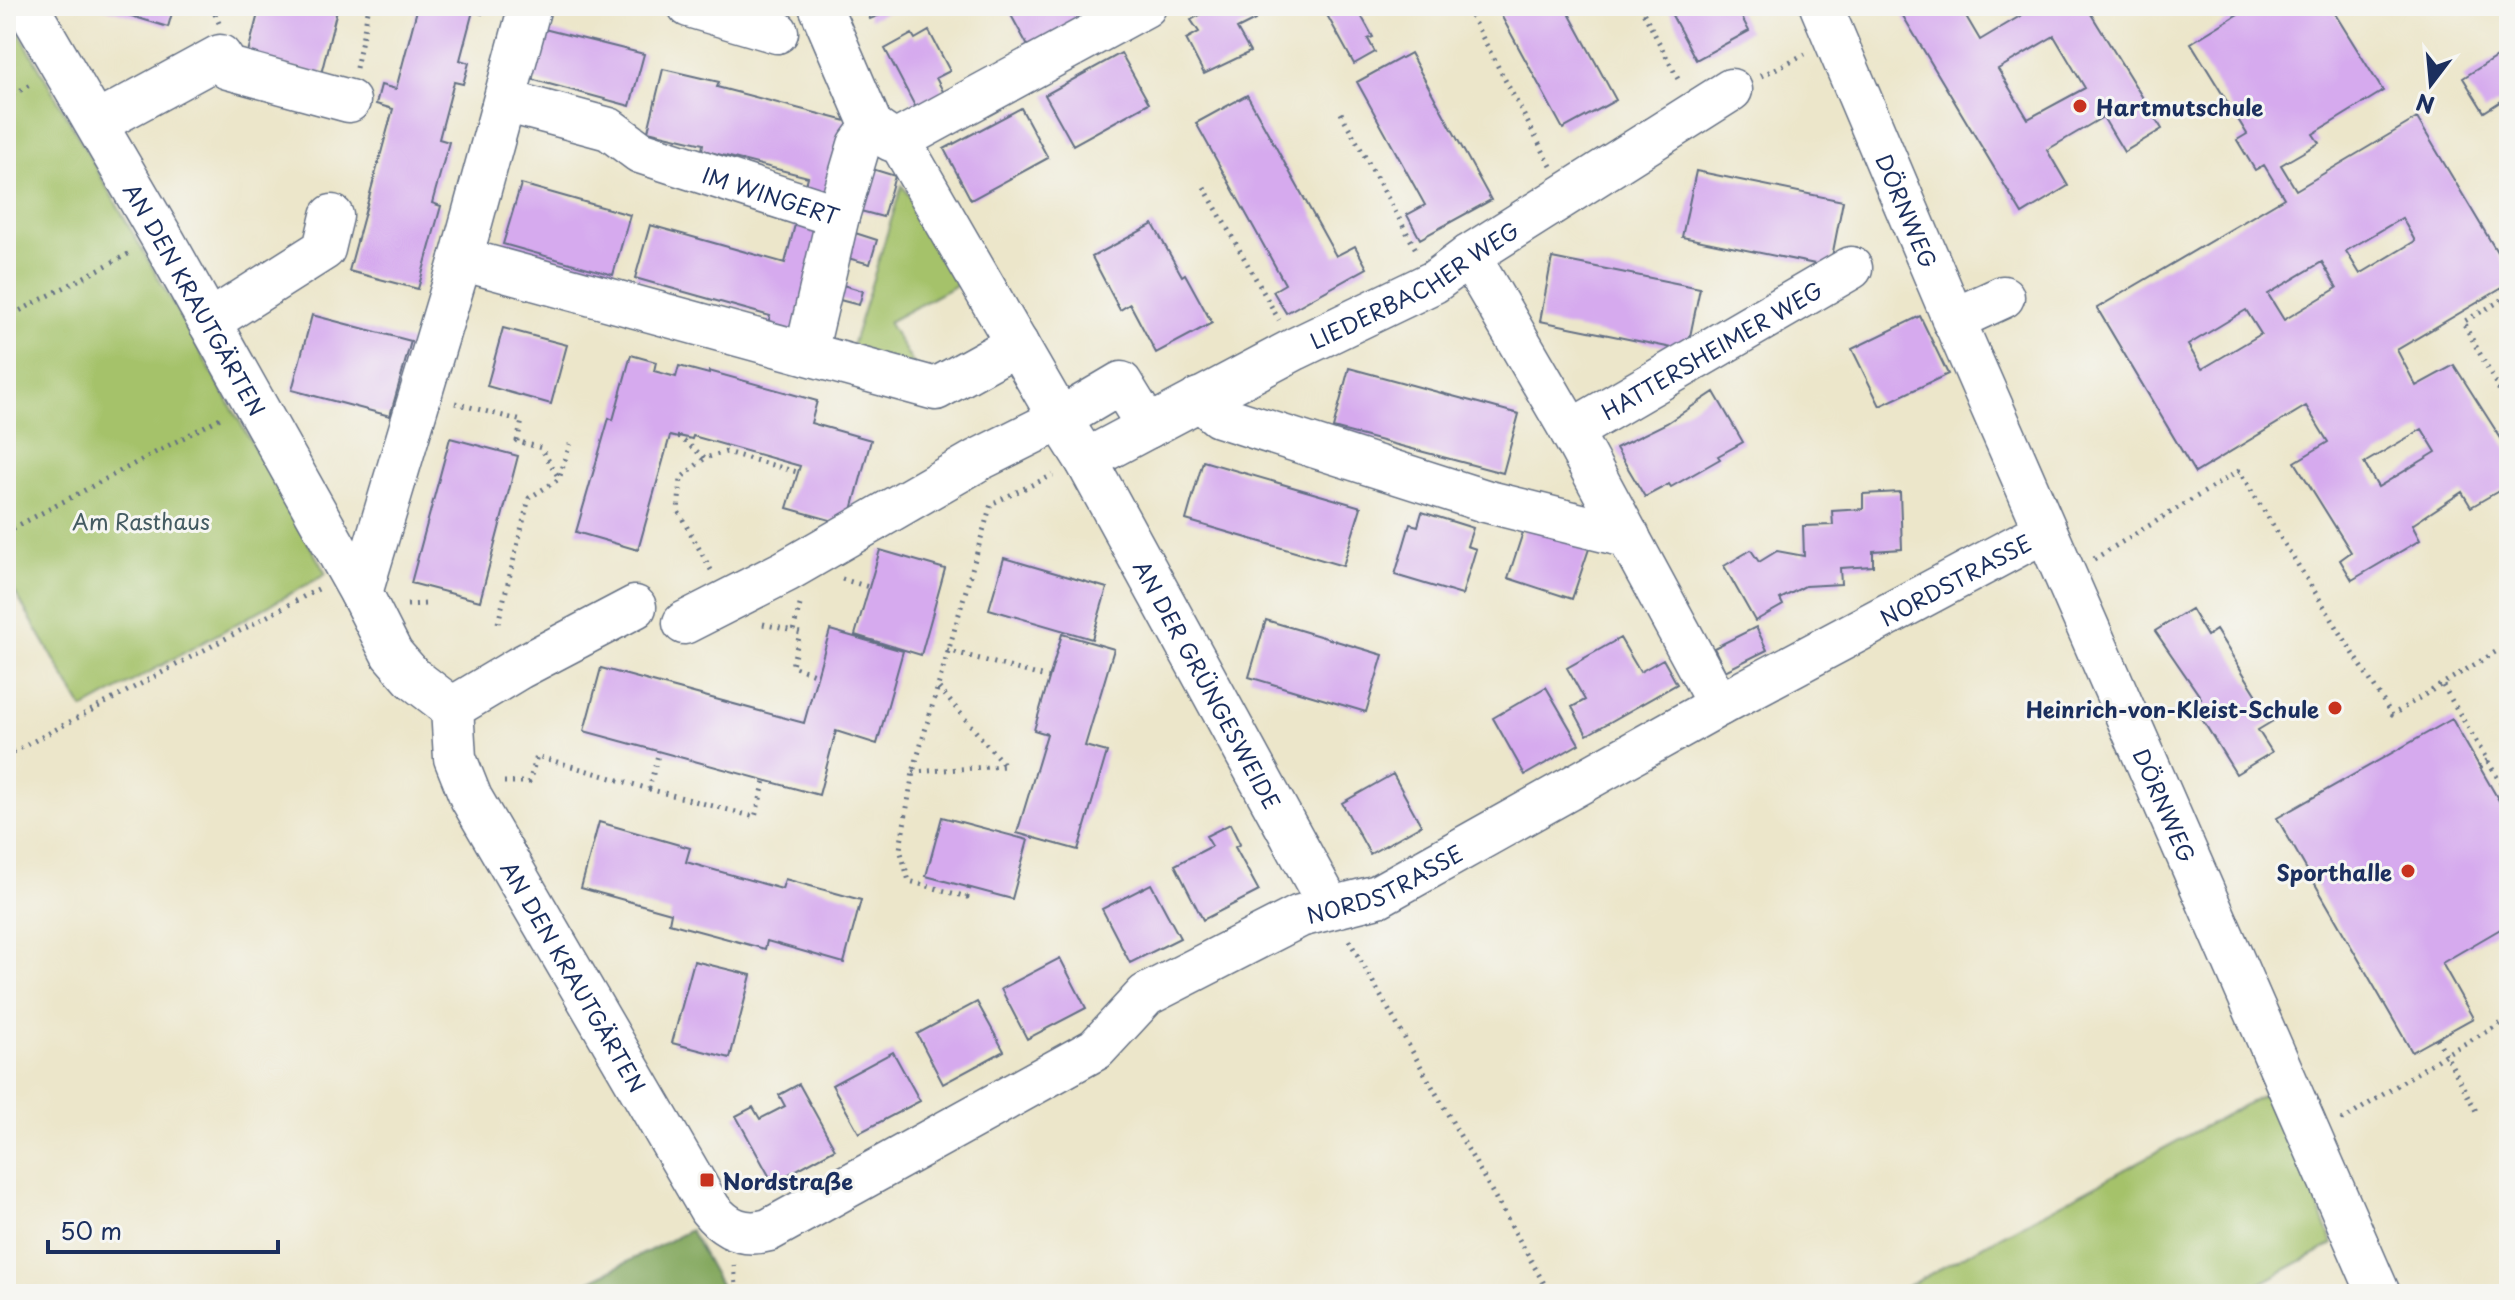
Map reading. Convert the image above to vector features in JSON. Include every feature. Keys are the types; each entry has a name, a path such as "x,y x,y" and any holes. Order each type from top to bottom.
{"street":[{"name":"AN DEN KRAUTGÄRTEN","path":"27,6 161,236 392,654 413,678 452,708 455,758 463,783 710,1209 730,1229"},
{"path":"361,593 461,259 530,6"},
{"path":"692,6 777,39 822,13 886,134 1145,6"},
{"name":"DÖRNWEG","path":"1827,23 2065,578 2379,1294"},
{"path":"97,123 220,56 228,68 349,101"},
{"name":"LIEDERBACHER WEG","path":"1086,460 1295,349 1434,282 1469,256 1731,90"},
{"name":"IM WINGERT","path":"505,101 609,129 640,152 838,216 859,145 886,134"},
{"name":"AN DER GRÜNGESWEIDE","path":"886,134 1086,460 1330,907"},
{"path":"209,322 324,249 332,216"},
{"path":"806,353 838,216"},
{"path":"1469,256 1571,431 1719,705"},
{"path":"461,259 936,389 1017,344"},
{"name":"HATTERSHEIMER WEG","path":"1571,431 1851,268"},
{"path":"1953,320 2003,297"},
{"path":"684,623 786,571 978,460 1060,419 1121,383 1148,427"},
{"path":"1199,399 1219,416 1471,497 1629,537"},
{"name":"NORDSTRASSE","path":"730,1229 757,1233 769,1230 1096,1049 1146,995 1300,916 1378,896 1719,705 2045,531"},
{"path":"452,708 519,668 635,607"}],"path":[{"path":"349,101 369,6"},
{"path":"1640,6 1695,113"},
{"path":"1471,16 1567,195"},
{"path":"1731,90 1827,23"},
{"path":"1341,113 1434,282"},
{"path":"1204,187 1295,349"},
{"path":"6,318 161,236"},
{"path":"2509,296 2463,322 2509,408"},
{"path":"421,394 522,421 517,441 541,448 559,479"},
{"path":"6,532 253,400"},
{"path":"678,436 705,458"},
{"path":"498,623 529,498 559,479 570,444"},
{"path":"728,600 678,511 681,478 705,458 726,452 797,472"},
{"path":"969,888 967,897 909,881 900,849 913,772 991,504 1086,460"},
{"path":"2065,578 2239,471 2392,715 2509,644"},
{"path":"803,595 793,631 800,633 792,666 817,675"},
{"path":"6,756 284,605"},
{"path":"947,650 1049,678"},
{"path":"2442,684 2509,797"},
{"path":"913,772 1005,766 938,687"},
{"path":"649,789 659,751"},
{"path":"463,783 529,782 537,756 755,817 765,781"},
{"path":"2480,767 2488,760"},
{"path":"1330,907 1550,1294"},
{"path":"2311,1141 2446,1054 2509,1019"},
{"path":"2437,1038 2476,1111"},
{"path":"727,1294 736,1285"}],"green space":[{"name":"Am Rasthaus","path":"6,9 326,574 83,709 6,577"},
{"path":"902,185 964,281 888,322 917,370 850,353"},
{"path":"2272,1090 2333,1244 2241,1294 1893,1294"},
{"path":"690,1230 722,1288 715,1294 564,1294"}],"building":[{"path":"98,6 174,6 168,27"},
{"path":"260,6 338,6 321,74 247,56"},
{"path":"418,6 484,6 482,14 473,11 460,60 469,63 463,84 454,82 439,139 449,142 432,203 441,206 418,289 349,271 393,109 376,104 381,85 396,89"},
{"path":"865,6 902,6 870,19"},
{"path":"1006,6 1088,6 1092,13 1029,48"},
{"path":"1216,6 1225,6 1228,10 1234,6 1248,6 1255,20 1237,29 1250,52 1204,74 1186,39 1199,32 1191,20"},
{"path":"1322,6 1366,6 1358,10 1373,37 1368,39 1375,52 1354,64"},
{"path":"1496,6 1565,6 1616,100 1563,129"},
{"path":"1667,6 1736,6 1749,31 1696,60"},
{"path":"1897,6 1960,6 1980,40 2037,6 2086,6 2162,129 2124,152 2103,117 2047,150 2068,186 2022,214","holes":["2054,36 2085,88 2028,119 1998,69"]},
{"path":"2251,6 2330,6 2383,91 2313,134 2319,143 2281,165 2296,190 2417,118 2509,272 2509,284 2397,350 2416,386 2454,365 2509,451 2509,485 2471,507 2462,492 2412,525 2420,540 2352,580 2340,560 2351,552 2295,462 2328,442 2306,406 2195,473 2097,308 2284,198 2264,165 2255,170 2237,140 2247,134 2191,43","holes":["2402,218 2415,241 2360,274 2346,251","2322,262 2337,288 2284,320 2268,294","2246,310 2261,334 2202,369 2188,345","2422,429 2436,452 2378,487 2364,463"]},
{"path":"540,28 644,54 630,106 527,78"},
{"path":"929,31 950,71 936,78 945,95 917,110 885,49 912,34 915,39"},
{"path":"2509,49 2509,96 2484,112 2463,78"},
{"path":"1121,53 1149,103 1073,145 1045,95"},
{"path":"1410,53 1491,200 1420,239 1407,215 1425,205 1357,82"},
{"path":"663,69 719,82 717,87 850,122 828,201 803,195 808,177 702,150 703,144 648,131"},
{"path":"1247,95 1336,256 1355,246 1367,268 1286,313 1273,291 1285,284 1196,123"},
{"path":"1021,108 1048,158 971,200 944,149"},
{"path":"869,168 895,176 883,217 857,210"},
{"path":"1696,171 1843,201 1830,267 1682,237"},
{"path":"521,184 630,215 613,275 503,244"},
{"path":"797,217 824,225 790,345 764,338 770,316 635,278 650,225 785,263"},
{"path":"1153,224 1212,323 1156,353 1130,304 1120,310 1092,257"},
{"path":"852,232 877,240 870,264 844,257"},
{"path":"1552,258 1700,288 1687,351 1540,321"},
{"path":"836,283 863,291 859,305 832,298"},
{"path":"312,315 411,341 390,416 292,390"},
{"path":"1920,316 1948,374 1880,406 1852,349"},
{"path":"503,328 567,345 551,404 487,386"},
{"path":"631,355 656,362 654,371 676,377 679,366 709,374 709,371 817,401 811,423 871,440 848,525 787,508 800,466 693,436 692,439 670,436 638,550 576,532"},
{"path":"1349,368 1519,414 1503,473 1333,428"},
{"path":"1714,392 1743,442 1671,487 1669,484 1645,497 1616,448 1667,423"},
{"path":"450,438 518,456 480,601 411,583"},
{"path":"1203,461 1361,507 1343,566 1186,520"},
{"path":"1900,492 1902,549 1873,551 1873,566 1840,568 1841,584 1805,586 1780,599 1783,605 1755,621 1724,566 1751,550 1759,562 1777,551 1804,556 1803,526 1833,525 1832,511 1863,509 1863,494"},
{"path":"1422,512 1473,528 1467,546 1476,549 1462,595 1395,575 1410,524 1418,526"},
{"path":"1527,520 1592,540 1572,599 1508,578"},
{"path":"880,550 945,569 921,655 855,635"},
{"path":"1004,558 1107,588 1092,639 989,609"},
{"path":"2191,609 2207,636 2216,630 2273,721 2258,730 2272,752 2236,774 2192,703 2201,698 2155,631"},
{"path":"1266,620 1383,655 1366,712 1249,677"},
{"path":"1756,627 1767,650 1725,671 1714,648"},
{"path":"830,630 903,651 877,744 836,731 819,795 584,731 601,668 804,723"},
{"path":"1062,634 1114,649 1085,746 1107,752 1078,850 1017,833 1047,734 1034,730"},
{"path":"1620,638 1640,672 1663,659 1677,684 1587,735 1572,707 1585,700 1567,668"},
{"path":"1546,687 1579,744 1525,775 1493,718"},
{"name":"Sporthalle","path":"2452,719 2509,818 2509,924 2442,963 2473,1018 2412,1052 2277,818"},
{"path":"1393,774 1421,825 1370,854 1342,803"},
{"path":"942,817 1028,840 1012,899 926,876"},
{"path":"599,822 690,848 686,862 782,889 785,879 861,900 844,963 767,941 765,949 669,923 671,913 581,888"},
{"path":"1230,824 1240,844 1235,847 1259,891 1203,920 1175,865 1212,846 1206,836"},
{"path":"1151,884 1180,938 1130,963 1102,909"},
{"path":"1060,958 1086,1008 1027,1039 1001,989"},
{"path":"694,961 751,975 730,1058 672,1043"},
{"path":"977,1002 1004,1051 943,1084 917,1034"},
{"path":"893,1052 920,1101 859,1133 832,1085"},
{"path":"799,1084 835,1149 773,1183 736,1116 753,1107 760,1119 785,1106 779,1095"}],"place":[{"name":"Hartmutschule","path":"2080,106"},
{"name":"Heinrich-von-Kleist-Schule","path":"2335,708"},
{"name":"Sporthalle","path":"2408,871"},
{"name":"Nordstraße","path":"707,1180"}]}
